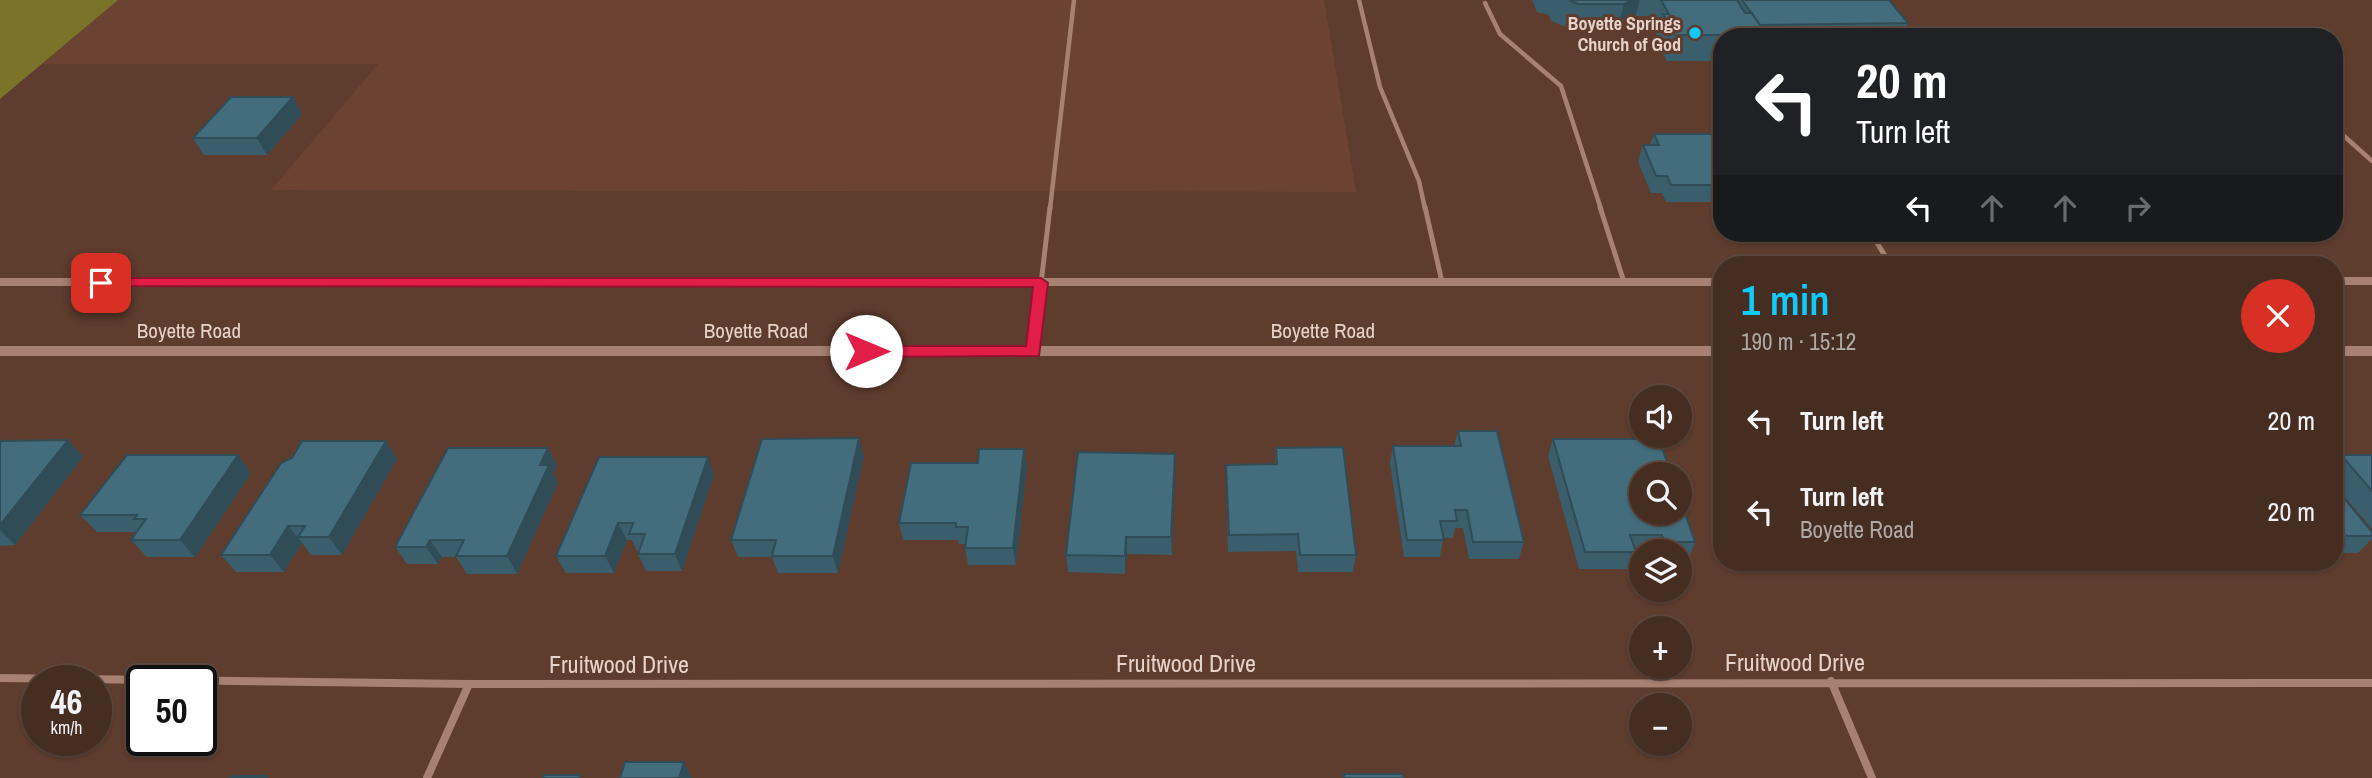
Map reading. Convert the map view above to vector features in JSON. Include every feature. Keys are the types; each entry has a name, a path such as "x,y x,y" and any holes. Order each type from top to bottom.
{"main road":[{"path":"2343,281 2372,281"},
{"path":"0,282 1713,282"},
{"name":"Boyette Road","path":"0,351 1713,351"},
{"path":"2343,351 2372,351"}],"street":[{"name":"Fruitwood Drive","path":"0,678 469,684 1831,681 2372,683"},
{"path":"1831,681 1872,778"},
{"path":"427,778 469,684"}],"lane":[{"path":"1033,352 1074,0"},
{"path":"1359,0 1380,87 1419,181 1442,282"},
{"path":"1485,3 1500,34 1554,77 1567,100 1624,282"},
{"path":"2343,135 2372,160"}],"shaded area":[{"path":"0,0 118,0 0,99"},
{"path":"118,0 1324,0 1356,192 271,190 378,64 42,64"}],"building":[{"path":"1569,0 1632,0 1624,4 1578,4"},
{"path":"1661,0 1737,0 1745,13 1752,13 1762,28 1713,28 1713,35 1675,35 1663,14 1669,14"},
{"path":"1742,0 1889,0 1908,23 1760,25"},
{"path":"231,97 293,97 257,138 193,138"},
{"path":"1654,134 1713,134 1713,185 1671,185 1667,176 1656,176 1643,145 1659,145"},
{"path":"1458,431 1497,431 1524,542 1473,542 1467,510 1455,510 1457,521 1440,521 1444,540 1407,540 1393,446 1461,446"},
{"path":"859,438 833,556 772,556 776,540 731,540 762,439"},
{"path":"1553,439 1629,439 1629,448 1662,448 1667,462 1629,462 1629,525 1689,525 1695,542 1692,542 1692,539 1663,539 1662,535 1630,535 1629,552 1585,552"},
{"path":"68,440 0,525 0,441"},
{"path":"302,441 386,441 329,537 298,537 305,526 288,526 270,555 221,555 281,463 292,458"},
{"path":"1343,447 1356,555 1300,555 1298,534 1229,535 1226,465 1277,464 1276,448"},
{"path":"448,448 548,448 540,465 549,465 507,556 456,556 464,540 430,540 426,547 395,547"},
{"path":"979,449 1024,449 1013,548 965,548 968,527 956,527 956,523 899,523 911,463 978,463"},
{"path":"1078,452 1175,454 1171,537 1126,537 1125,556 1066,555"},
{"path":"127,455 238,455 180,540 131,540 146,519 134,519 137,515 80,515"},
{"path":"2343,455 2372,455 2372,491 2343,457"},
{"path":"599,457 708,457 675,554 638,554 645,534 629,534 633,523 618,523 605,556 556,556"},
{"path":"2343,497 2372,532 2372,536 2343,535"},
{"path":"625,762 684,762 679,778 620,778"},
{"path":"1344,774 1403,774 1403,778 1344,778"},
{"path":"544,775 581,775 579,778 543,778"},
{"path":"231,776 267,776 230,778"}],"place":[{"name":"Boyette Springs Church of God","path":"1695,33"}],"route":[{"path":"101,283 1041,283 1033,352 866,351"}]}
